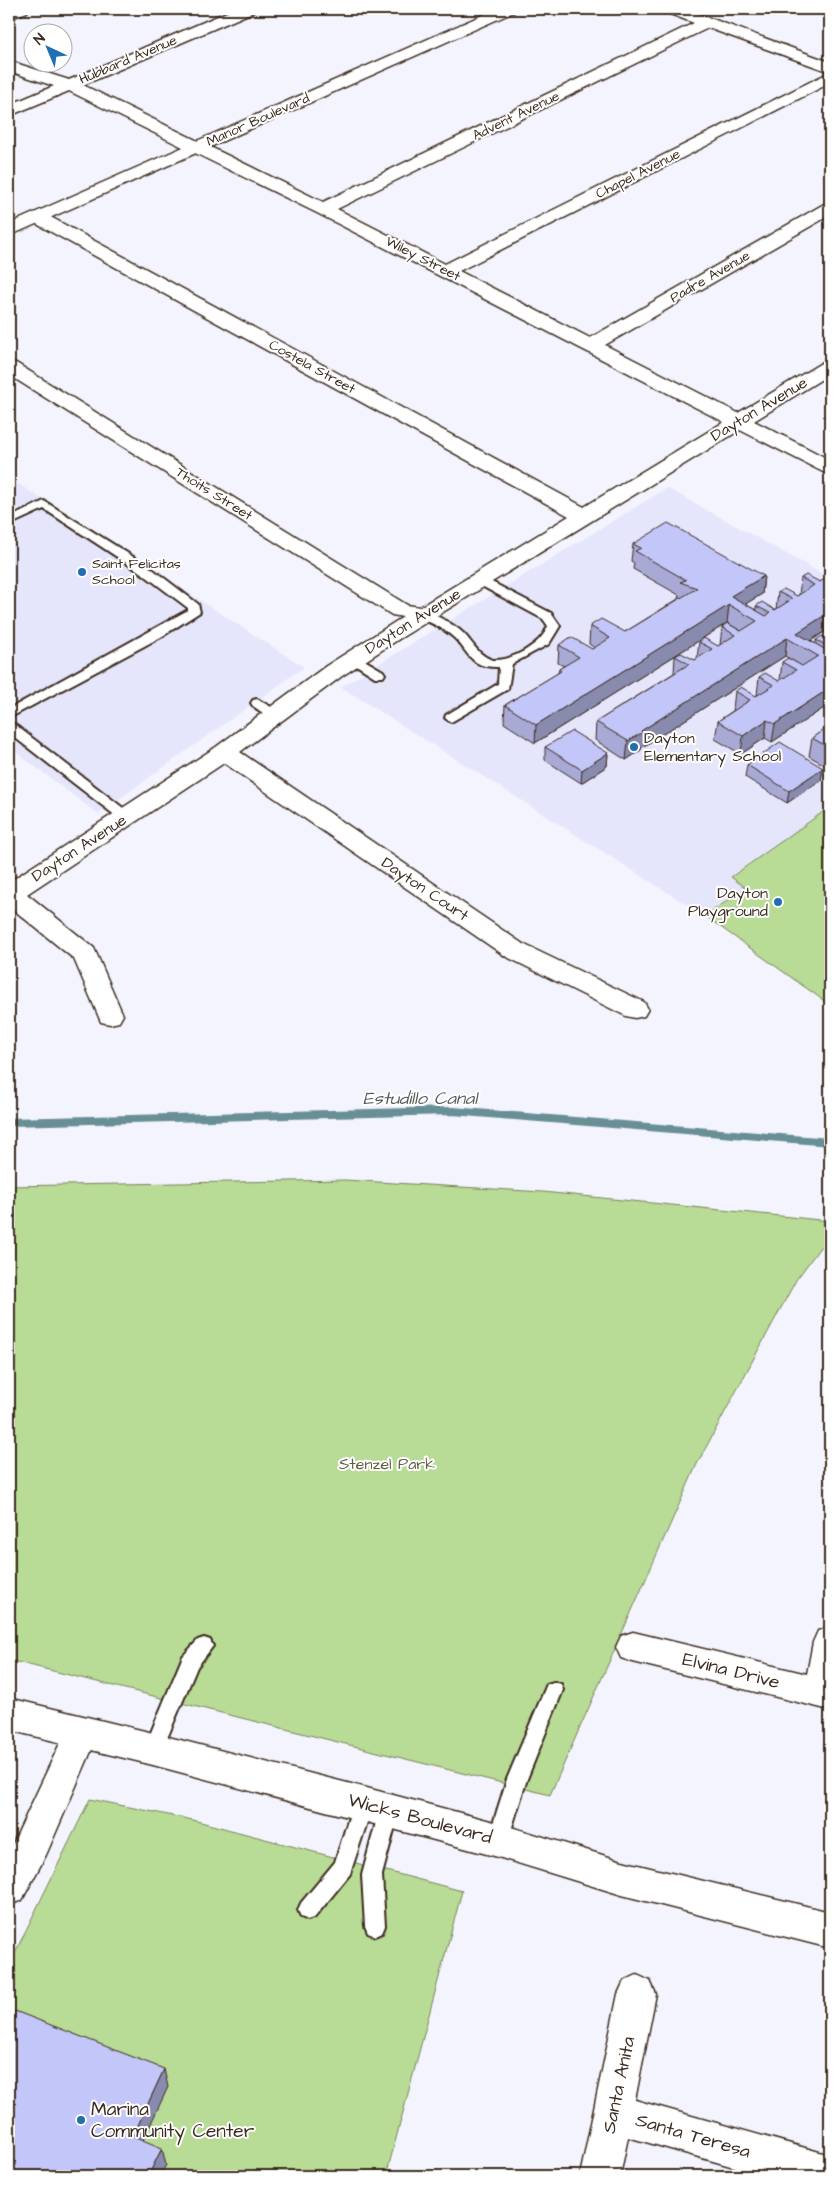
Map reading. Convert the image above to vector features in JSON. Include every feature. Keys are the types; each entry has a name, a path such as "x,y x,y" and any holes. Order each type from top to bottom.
{"street":[{"path":"9,14 21,9"},
{"name":"Hubbard Avenue","path":"9,111 247,9"},
{"name":"Manor Boulevard","path":"9,231 508,9"},
{"path":"671,9 830,67"},
{"name":"Advent Avenue","path":"323,209 708,22"},
{"name":"Wiley Street","path":"9,66 70,84 323,209 830,468"},
{"name":"Chapel Avenue","path":"445,271 830,77"},
{"name":"Padre Avenue","path":"590,346 830,208"},
{"name":"Costela Street","path":"39,218 584,516"},
{"name":"Dayton Avenue","path":"9,894 224,752 266,709 354,658 421,614 480,580 830,366"},
{"name":"Thoits Street","path":"9,367 400,610 421,614"},
{"name":"Dayton Court","path":"224,752 514,950 635,1009"},
{"path":"9,894 85,954 110,1016"},
{"path":"826,1694 830,1642"},
{"name":"Elvina Drive","path":"632,1647 826,1694"},
{"name":"Wicks Boulevard","path":"9,1714 154,1749 376,1807 498,1840 622,1878 830,1930"},
{"path":"9,1888 33,1843 82,1733"},
{"name":"Santa Anita","path":"600,2176 637,1994"},
{"name":"Santa Teresa","path":"613,2113 830,2175"}],"lane":[{"path":"9,522 44,504 147,571 194,607 194,612 157,634 9,714"},
{"path":"421,614 459,636 470,652 487,663 496,665 506,664 544,643 552,635 554,626 546,616 480,580"},
{"path":"354,658 379,674"},
{"path":"451,718 504,686 506,664"},
{"path":"9,727 126,817"},
{"path":"154,1749 190,1662 204,1646"},
{"path":"498,1840 517,1779 554,1690"},
{"path":"308,1910 342,1867 376,1807"},
{"path":"375,1926 372,1875 376,1807"}],"shaded area":[{"name":"Saint Felicitas School","path":"9,478 304,667 98,814 9,747"},
{"name":"Dayton Elementary School","path":"667,488 830,578 830,807 731,876 746,888 705,916 341,687"}],"green space":[{"name":"Dayton Playground","path":"830,807 830,1005 705,916 746,888 731,877"},
{"name":"Stenzel Park","path":"345,1180 543,1192 830,1221 830,1234 796,1280 697,1464 550,1795 9,1660 9,1186"},
{"path":"90,1799 193,1820 462,1891 386,2176 9,2176 9,1965"}],"building":[{"path":"668,523 764,576 731,596 766,616 770,613 756,606 762,602 775,610 792,599 778,592 784,589 797,596 814,585 801,578 806,575 820,582 830,575 830,612 797,633 826,650 830,647 830,688 775,724 767,720 743,736 718,721 750,700 735,691 741,687 756,696 774,685 759,677 765,673 779,681 796,670 782,662 788,658 802,666 818,656 787,638 628,741 596,722 689,664 675,656 681,653 695,660 712,649 699,642 704,638 718,646 735,635 722,627 727,623 741,631 757,621 729,605 536,725 505,705 561,671 559,669 579,657 559,645 571,637 592,649 610,638 590,626 601,619 625,632 697,588 680,582 686,580 635,551 641,548 633,544"},
{"path":"822,636 830,640 830,647 816,640"},
{"path":"830,725 830,748 812,738"},
{"path":"572,731 608,753 582,770 545,747"},
{"path":"780,742 823,768 789,791 747,765"},
{"name":"Marina Community Center","path":"15,2011 164,2069 133,2136 162,2148 148,2176 9,2176 9,2024"}],"waterway":[{"name":"Estudillo Canal","path":"9,1122 453,1111 830,1142"}],"place":[{"name":"Saint Felicitas School","path":"82,572"},
{"name":"Dayton Elementary School","path":"634,747"},
{"name":"Dayton Playground","path":"778,902"},
{"name":"Marina Community Center","path":"81,2120"}]}
